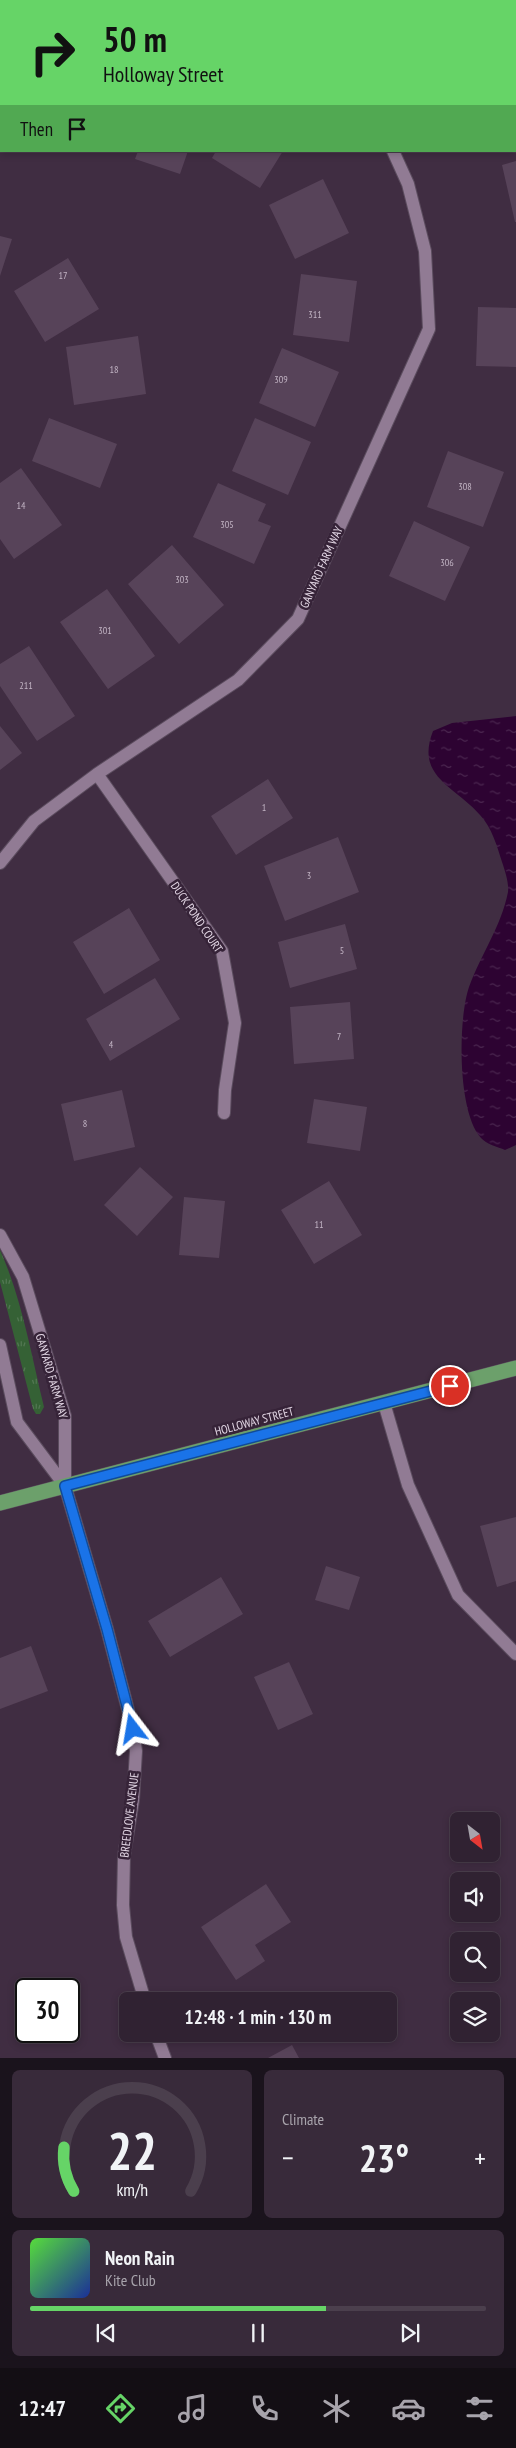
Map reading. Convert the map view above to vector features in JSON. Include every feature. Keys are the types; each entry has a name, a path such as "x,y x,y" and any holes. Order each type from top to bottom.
{"highway":[{"name":"HOLLOWAY STREET","path":"0,1504 516,1368"}],"street":[{"name":"GANYARD FARM WAY","path":"0,863 34,821 97,774 238,680 298,619 429,329 425,251 408,184 393,152"},
{"name":"DUCK POND COURT","path":"97,774 222,951 235,1023 225,1090 224,1112"},
{"name":"GANYARD FARM WAY","path":"0,1236 23,1277 65,1416 65,1486"},
{"path":"0,1346 17,1422 65,1486"},
{"path":"384,1403 408,1485 458,1595 516,1654"},
{"name":"BREEDLOVE AVENUE","path":"65,1486 107,1629 133,1729 136,1761 133,1800 124,1856 123,1905 126,1937 142,1992"},
{"path":"159,2042 165,2058"}],"green space":[{"path":"0,1250 8,1269 25,1327 44,1407 40,1414 36,1414 33,1409 0,1282"}],"water":[{"path":"516,716 516,1145 505,1150 483,1140 473,1125 467,1108 464,1087 462,1042 465,1002 469,987 501,917 508,892 507,881 491,831 480,815 449,788 433,770 429,759 429,747 433,731 452,723"}],"building":[{"path":"138,152 188,152 180,174 135,159"},
{"path":"215,152 282,152 260,188 212,158"},
{"path":"516,161 516,222 515,222 502,165"},
{"path":"323,179 349,233 295,259 269,205"},
{"path":"0,236 12,239 0,276"},
{"path":"68,258 99,309 45,342 14,291"},
{"path":"301,274 357,281 349,342 293,335"},
{"path":"478,307 516,308 516,367 476,366"},
{"path":"138,336 146,394 74,405 66,347"},
{"path":"282,348 339,372 315,427 259,403"},
{"path":"49,418 117,444 100,488 32,461"},
{"path":"255,418 311,442 288,495 232,471"},
{"path":"448,451 504,472 483,527 427,507"},
{"path":"21,468 62,525 14,559 0,539 0,483"},
{"path":"218,483 266,504 258,521 271,526 254,564 193,537"},
{"path":"414,521 470,547 445,601 389,576"},
{"path":"172,545 224,605 179,644 128,584"},
{"path":"107,589 155,656 108,689 60,622"},
{"path":"29,646 75,716 37,741 0,686 0,664"},
{"path":"0,726 22,753 0,770"},
{"path":"268,779 293,818 236,855 211,816"},
{"path":"338,837 359,892 285,921 264,866"},
{"path":"129,908 160,960 104,994 73,942"},
{"path":"345,924 357,969 290,988 278,942"},
{"path":"155,978 180,1019 110,1061 86,1019"},
{"path":"350,1002 354,1059 294,1064 290,1007"},
{"path":"122,1090 135,1147 74,1161 61,1104"},
{"path":"314,1099 367,1107 360,1151 307,1143"},
{"path":"140,1167 173,1197 137,1236 104,1205"},
{"path":"329,1181 362,1235 314,1264 281,1210"},
{"path":"184,1197 225,1201 219,1258 179,1255"},
{"path":"516,1517 516,1581 497,1587 480,1526"},
{"path":"326,1566 360,1577 349,1610 315,1600"},
{"path":"221,1577 243,1614 170,1657 148,1621"},
{"path":"31,1646 48,1691 0,1709 0,1658"},
{"path":"289,1662 313,1714 278,1730 254,1677"},
{"path":"266,1884 291,1922 255,1945 265,1961 236,1980 201,1927"},
{"path":"292,2045 299,2058 268,2058"}],"route":[{"path":"133,1729 107,1629 65,1486 450,1386"}]}
